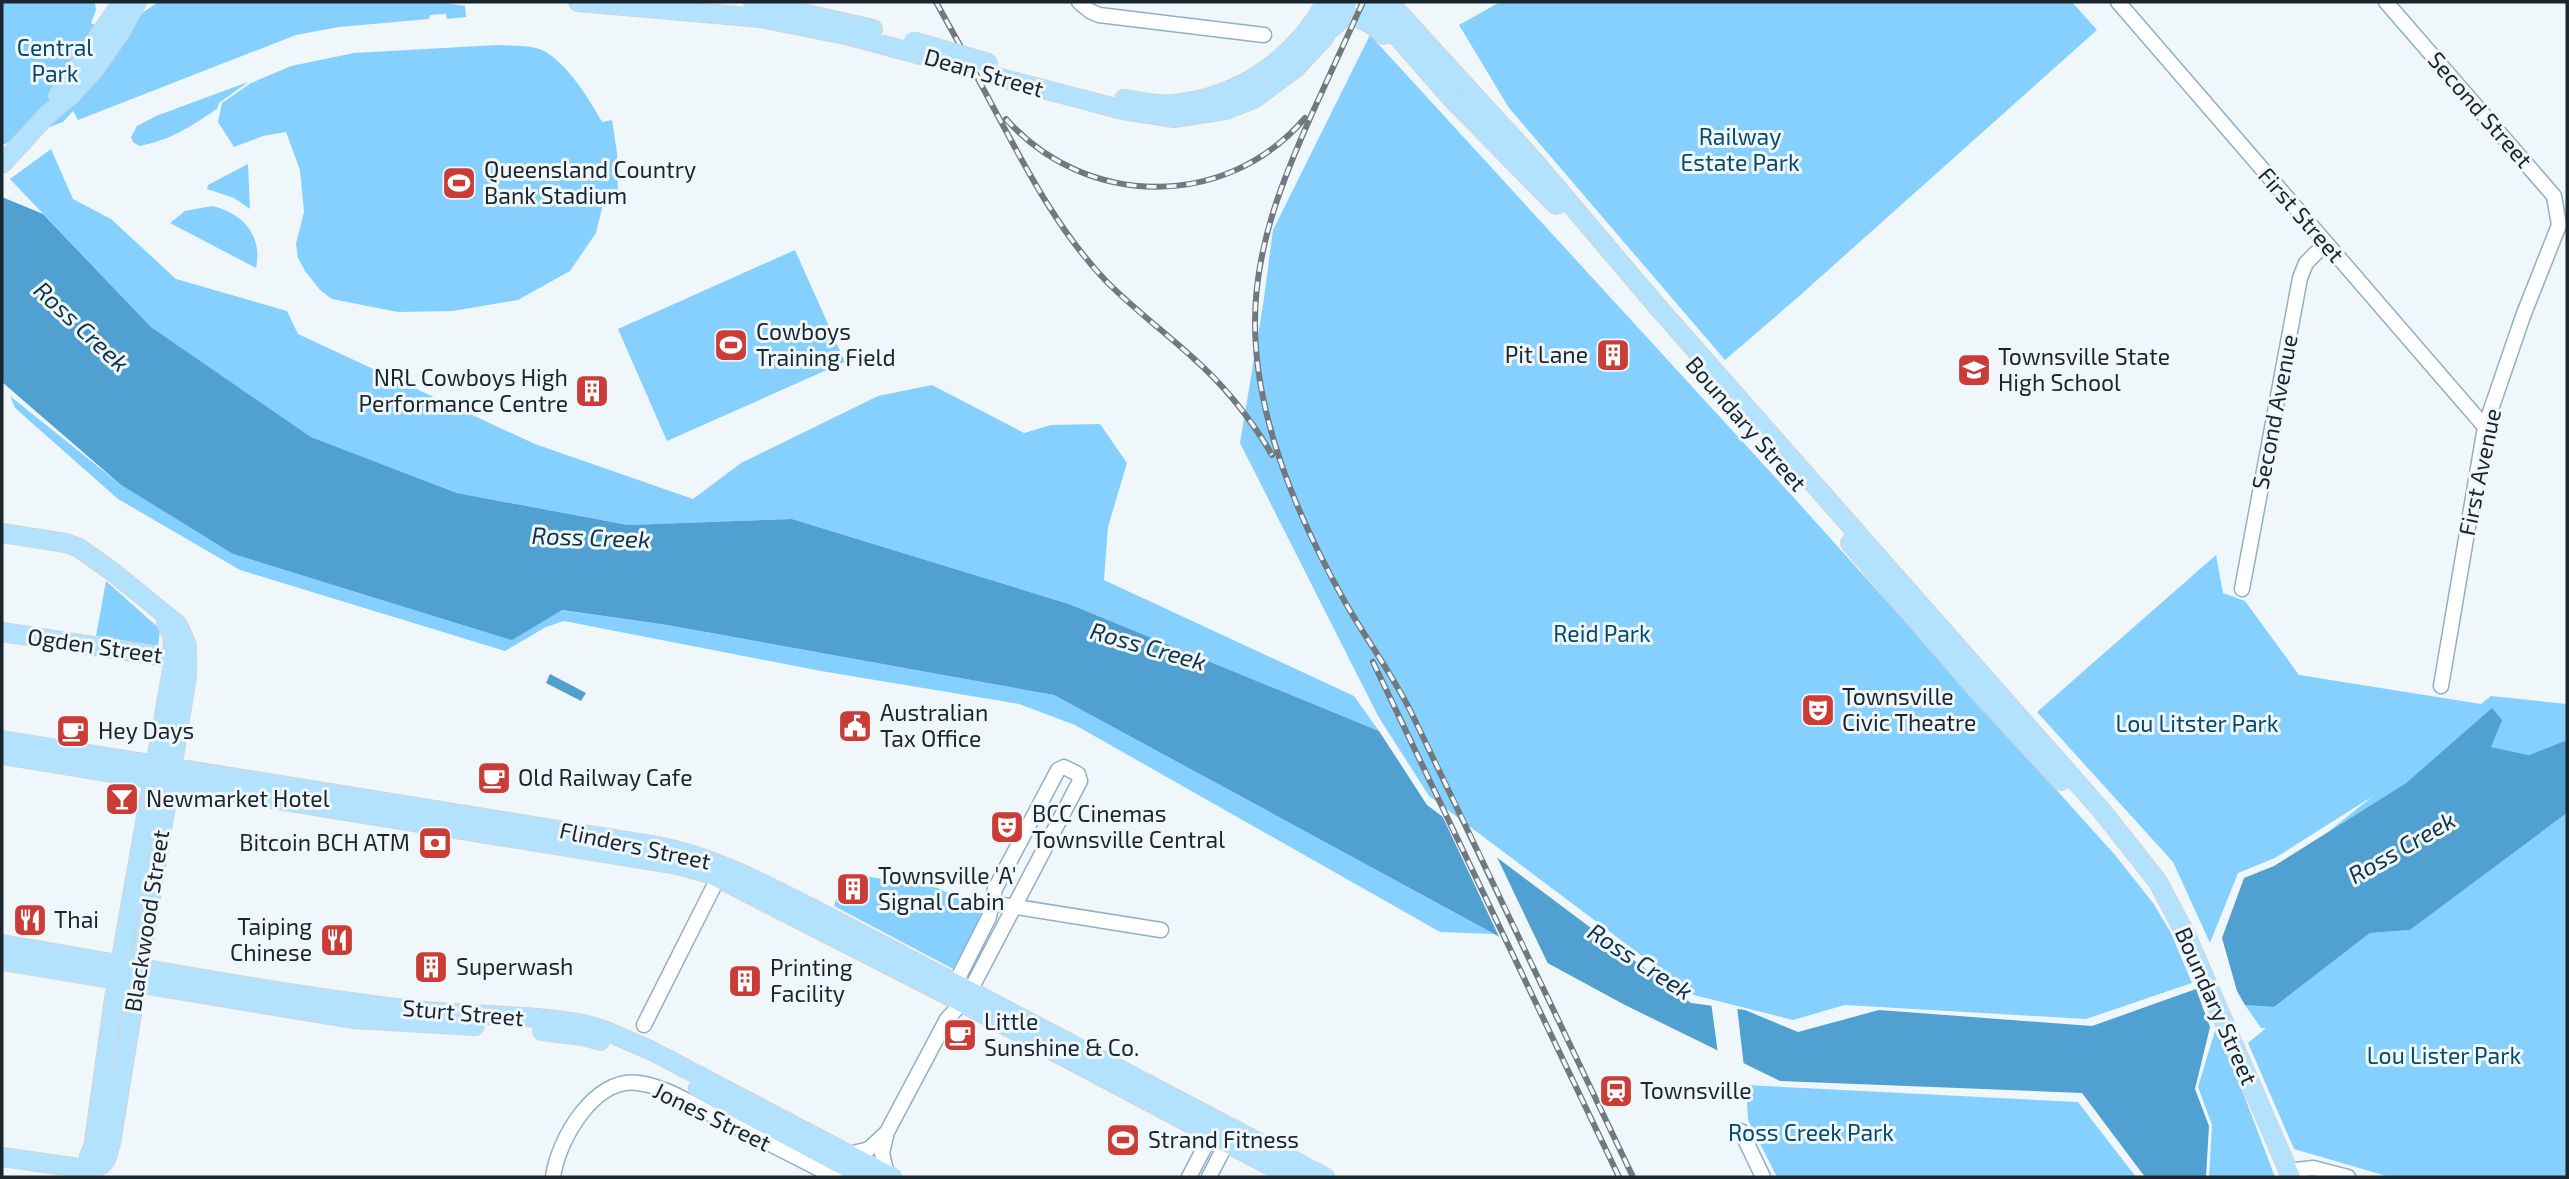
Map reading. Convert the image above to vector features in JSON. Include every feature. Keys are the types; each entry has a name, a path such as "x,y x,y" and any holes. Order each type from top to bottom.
{"main road":[{"path":"92,50 104,21 106,2"},
{"path":"48,114 92,50 133,2"},
{"path":"2,164 94,70 120,33 133,2"},
{"name":"Dean Street","path":"578,2 730,14 917,48"},
{"name":"Dean Street","path":"753,2 831,18 917,48 1124,110 1174,118 1226,110 1254,99 1296,68 1327,32 1346,2"},
{"name":"Dean Street","path":"993,70 1125,99 1171,105 1204,99 1238,88 1273,65 1297,42 1326,2"},
{"name":"Boundary Street","path":"1367,2 1441,88 1564,214 2030,749 2096,817 2128,844"},
{"name":"Boundary Street","path":"1389,2 1535,162 1656,305 2045,746 2158,882 2182,926 2289,1174"},
{"path":"1327,32 1345,17 1365,20 1441,88"},
{"path":"2,533 66,543 79,548 178,625 187,645 182,659"},
{"name":"Ogden Street","path":"2,632 182,659"},
{"name":"Blackwood Street","path":"100,1156 119,973 162,773 182,659"},
{"name":"Flinders Street","path":"2,740 162,773 677,865 718,878 960,994"},
{"name":"Flinders Street","path":"2,755 162,773 658,846 693,854 724,865 960,994 1222,1132 1325,1177"},
{"name":"Blackwood Street","path":"100,1156 138,977 162,773"},
{"path":"658,846 675,855 711,866 718,878"},
{"name":"Sturt Street","path":"2,944 119,973 353,1019 583,1036 641,1058 849,1171 889,1176"},
{"name":"Sturt Street","path":"2,961 119,973"},
{"name":"Flinders Street","path":"1222,1132 1291,1177"},
{"path":"2,1157 72,1166 100,1156"}],"street":[{"path":"1079,2 1099,15 1264,35"},
{"name":"First Street","path":"2118,2 2486,427"},
{"name":"Second Street","path":"2386,2 2554,196 2559,225"},
{"name":"First Avenue","path":"2441,686 2486,427 2523,316 2559,225"},
{"name":"Second Avenue","path":"2242,589 2300,278 2311,256 2325,244"},
{"path":"889,1176 882,1153 887,1132 960,994 1014,908 1080,780 1078,774 1064,767 1058,770 995,889 989,916 960,994"},
{"path":"644,1025 718,878"},
{"path":"991,903 1161,930"},
{"name":"Jones Street","path":"553,1177 564,1141 583,1112 611,1087 636,1082 676,1096 849,1171"},
{"path":"1741,1131 1763,1177"},
{"path":"849,1171 887,1132"},
{"path":"1189,1177 1222,1132"},
{"path":"1209,1177 1222,1132"},
{"path":"2289,1174 2313,1168 2348,1177"}],"green space":[{"name":"Central Park","path":"2,2 95,2 96,10 91,23 122,40 142,13 158,2 440,2 465,6 466,17 447,19 446,14 430,15 429,19 339,27 296,35 78,120 73,111 63,122 2,145"},
{"name":"Railway Estate Park","path":"1500,2 2072,2 2097,30 1725,360 1509,108 1459,25"},
{"name":"Reid Park","path":"1370,35 1795,499 2115,855 2153,903 2171,933 2192,983 2086,1019 1845,1005 1793,1020 1694,995 1429,796 1378,716 1240,443 1273,230"},
{"name":"Queensland Country Bank Stadium","path":"497,45 531,47 546,52 574,79 602,122 612,120 617,153 618,197 605,196 596,233 570,271 518,300 453,311 398,312 332,299 320,290 298,258 296,244 304,212 300,170 286,132 263,136 234,147 218,122 222,103 251,83 291,66 354,53"},
{"path":"248,82 219,103 217,109 180,132 139,146 133,142 131,137 137,126 156,116"},
{"path":"51,149 73,199 111,219 176,279 287,311 298,334 535,444 693,499 741,463 878,396 932,385 1024,433 1051,425 1100,424 1127,463 1108,527 1104,580 1354,696 1379,731 1069,604 792,519 628,525 457,493 311,437 151,327 10,179"},
{"path":"248,164 250,209 234,198 207,189 208,185"},
{"path":"212,206 233,214 248,228 256,246 256,268 170,223 185,211"},
{"name":"Cowboys Training Field","path":"795,250 845,362 667,441 618,329"},
{"path":"10,396 121,485 233,554 512,639 561,610 667,625 1054,695 1494,934 1440,932 1075,725 1019,704 821,671 564,621 546,627 505,651 240,570 118,499 15,408"},
{"name":"Lou Litster Park","path":"2216,555 2223,593 2245,601 2299,675 2481,704 2491,696 2567,704 2567,740 2529,755 2491,747 2492,709 2406,783 2328,832 2373,796 2275,858 2238,873 2210,943 2173,862 2037,712"},
{"path":"106,581 160,629 158,646 96,636"},
{"name":"Lou Lister Park","path":"2567,813 2567,1177 2390,1177 2294,1149 2248,1043 2266,1028 2261,1028 2245,1005 2274,1007 2370,933 2410,930"},
{"path":"846,873 938,888 967,903 987,908 955,970 834,906"},
{"path":"2217,1024 2275,1177 2209,1177 2212,1125 2198,1087"},
{"name":"Ross Creek Park","path":"1746,1085 2078,1102 2136,1177 1777,1177 1748,1120"}],"water":[{"name":"Ross Creek","path":"2,197 43,214 151,327 311,437 457,493 628,525 792,519 1069,604 1379,731 1427,805 1691,1003 1745,1010 1798,1032 1879,1010 2092,1026 2196,989 2210,1027 2195,1089 2209,1126 2206,1177 2145,1177 2082,1093 1780,1081 1625,1005 1054,695 667,625 562,610 512,640 233,554 121,485 2,382"},
{"path":"550,674 586,693 581,701 546,683"},
{"name":"Ross Creek","path":"2492,708 2502,720 2491,747 2529,755 2567,740 2567,813 2410,930 2370,933 2274,1007 2245,1005 2237,991 2222,938 2244,878 2274,866 2406,783"}],"pier":[{"path":"1439,809 1494,851 1550,968 1501,941"},
{"path":"1711,1002 1737,1006 1744,1067 1718,1054"}],"railway":[{"path":"936,2 982,85"},
{"path":"1363,2 1282,185 1266,238 1256,293 1255,322 1262,395 1282,467 1311,536 1345,602 1411,712 1633,1177"},
{"path":"978,79 1036,185 1069,236 1117,292 1214,378 1255,428 1272,455"},
{"path":"1006,119 1039,149 1076,170 1115,182 1156,187 1197,182 1237,170 1273,148 1305,118"},
{"path":"1373,662 1619,1177"}],"place":[{"name":"Queensland Country Bank Stadium","path":"459,183"},
{"name":"Cowboys Training Field","path":"731,345"},
{"name":"Pit Lane","path":"1613,355"},
{"name":"Townsville State High School","path":"1974,370"},
{"name":"NRL Cowboys High Performance Centre","path":"592,391"},
{"name":"Townsville Civic Theatre","path":"1818,710"},
{"name":"Australian Tax Office","path":"855,726"},
{"name":"Hey Days","path":"73,731"},
{"name":"Old Railway Cafe","path":"494,778"},
{"name":"Newmarket Hotel","path":"122,799"},
{"name":"BCC Cinemas Townsville Central","path":"1007,827"},
{"name":"Bitcoin BCH ATM","path":"435,843"},
{"name":"Townsville 'A' Signal Cabin","path":"853,889"},
{"name":"Thai","path":"30,920"},
{"name":"Taiping Chinese","path":"337,940"},
{"name":"Superwash","path":"431,967"},
{"name":"Printing Facility","path":"745,981"},
{"name":"Little Sunshine & Co.","path":"960,1035"},
{"name":"Townsville","path":"1616,1091"},
{"name":"Strand Fitness","path":"1123,1140"}]}
